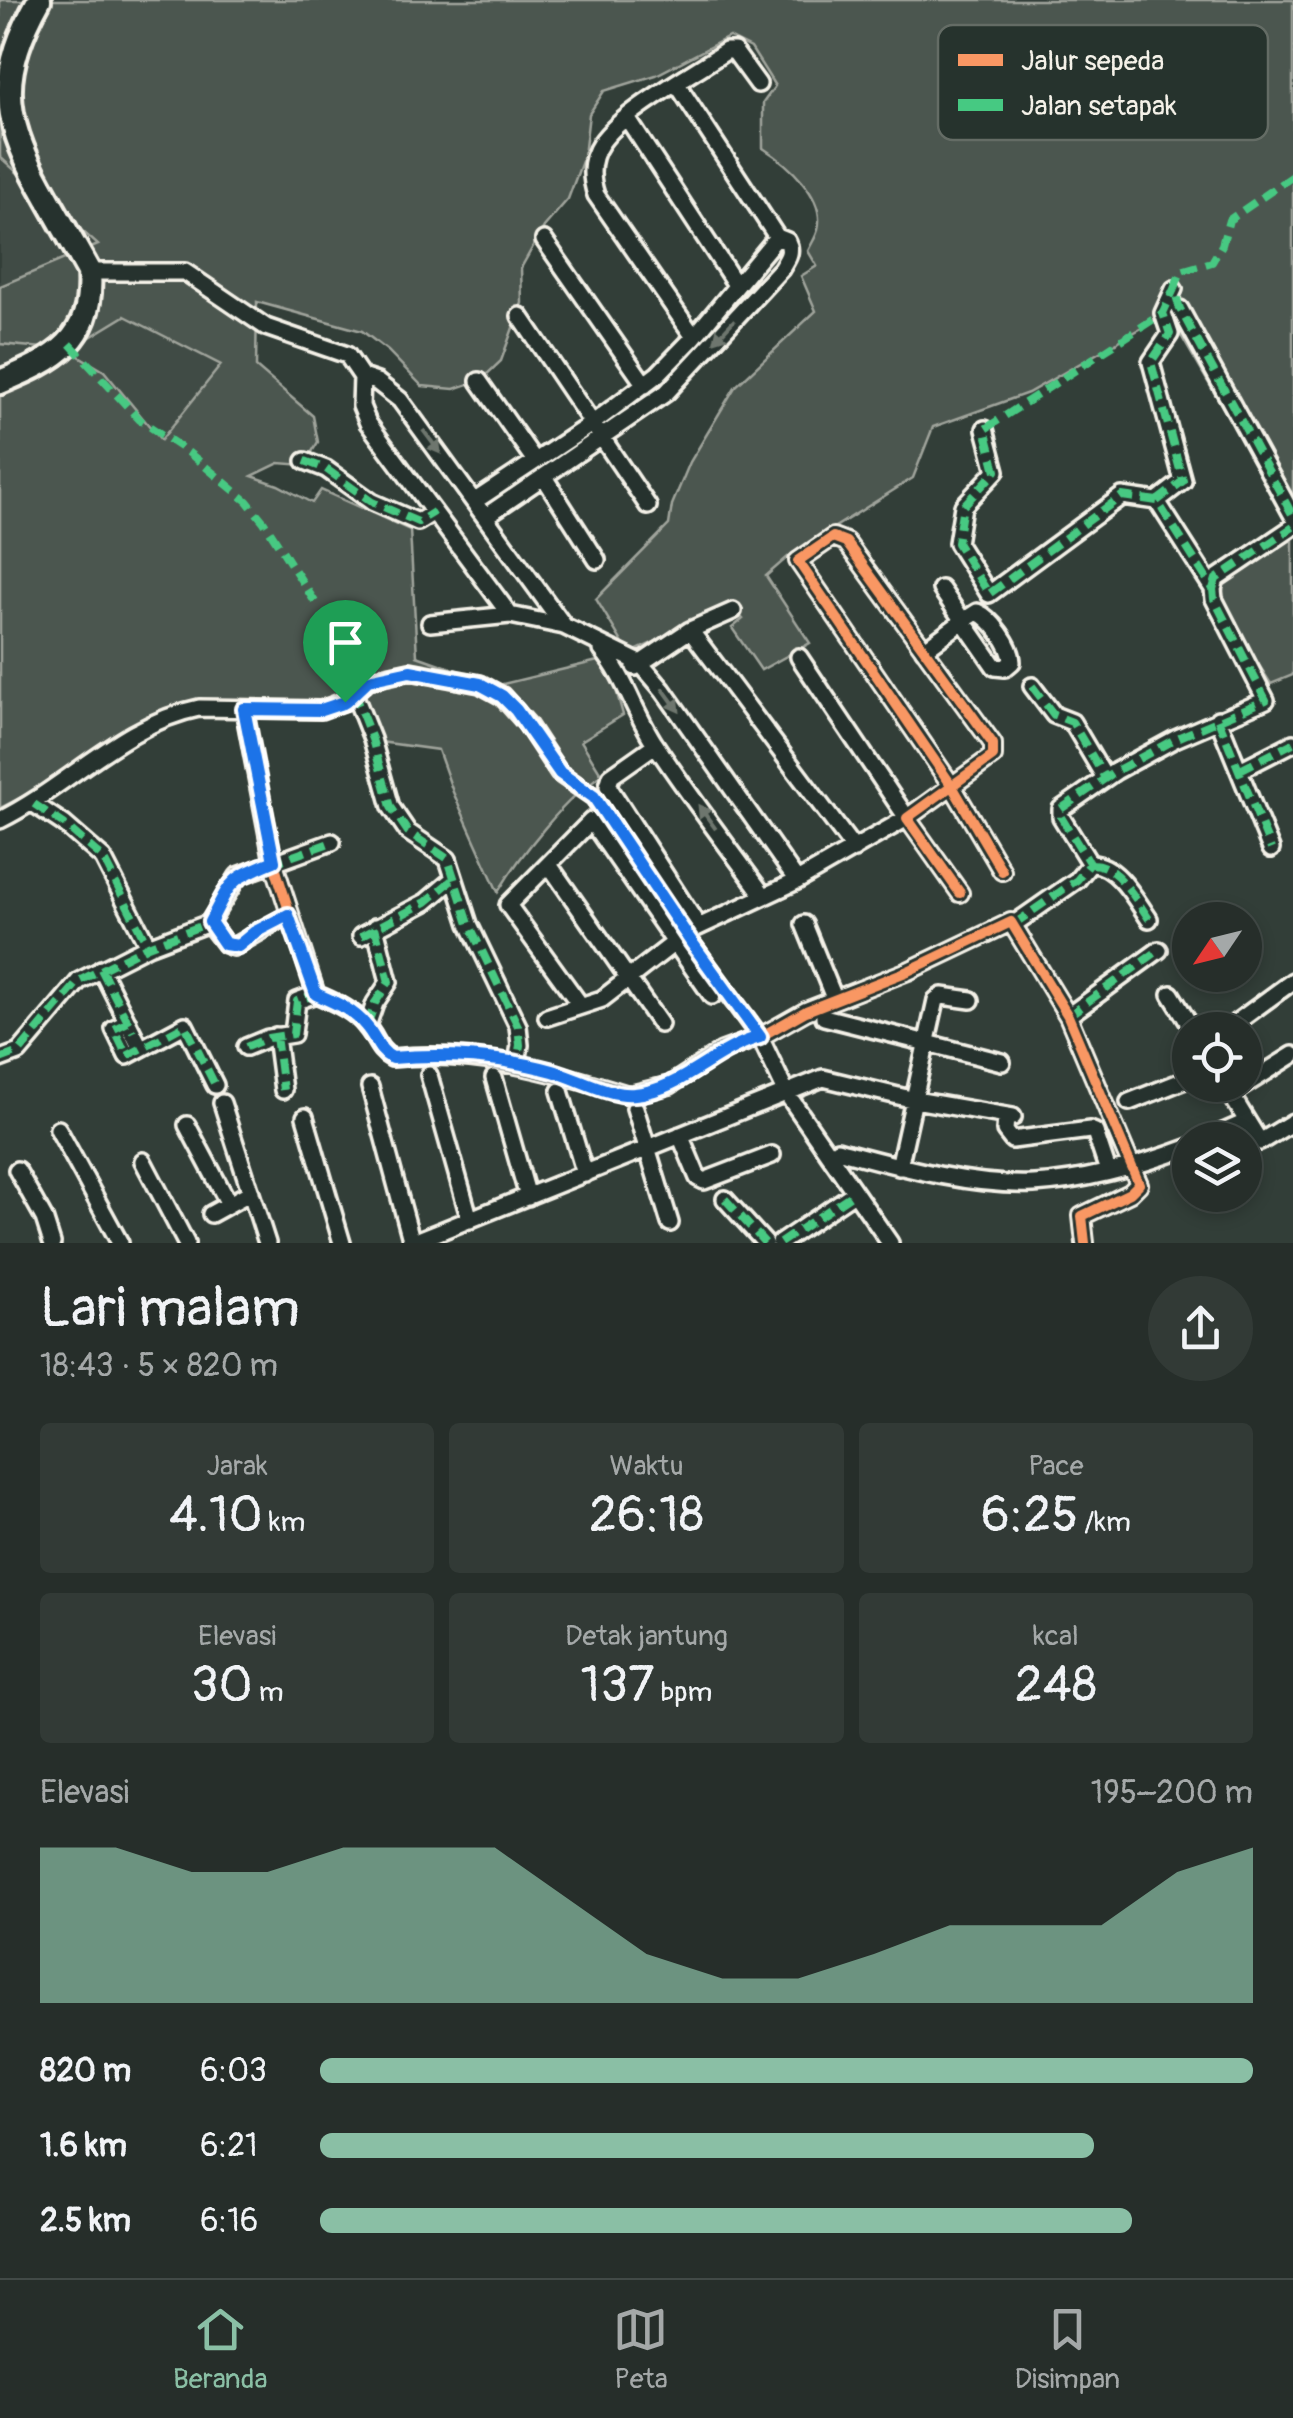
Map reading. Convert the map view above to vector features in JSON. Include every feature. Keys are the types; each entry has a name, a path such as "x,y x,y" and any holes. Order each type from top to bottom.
{"main road":[{"path":"0,382 26,372 70,344 81,329 89,306 90,272 17,144 5,106 3,89 9,49 38,0"}],"street":[{"path":"694,337 596,194 592,164 599,145 627,118 730,50 742,58 758,84"},
{"path":"678,84 777,237"},
{"path":"627,118 736,285"},
{"path":"476,501 645,385 694,337 777,237 782,236 790,247 788,258 675,384 486,516"},
{"path":"544,240 645,385"},
{"path":"90,272 185,272 266,327 348,355 362,377 361,406 368,423 510,614"},
{"path":"1158,502 1183,481 1151,362 1170,334 1164,314 1174,289"},
{"path":"1180,309 1293,516"},
{"path":"520,316 648,506"},
{"path":"362,377 377,382 400,400 564,626"},
{"path":"479,380 535,461"},
{"path":"985,429 996,471 963,506 957,543 989,594 1122,496 1158,502 1213,589"},
{"path":"304,461 326,469 372,502 418,522 434,512"},
{"path":"544,477 596,560"},
{"path":"1090,864 1060,813 1105,778 1218,718 1266,700 1214,599 1213,589 1216,580 1293,527"},
{"path":"547,1016 602,999 686,934 854,849 907,818 952,786 993,756 995,751 846,542 833,537 798,562 952,786 1002,871"},
{"path":"924,650 963,621 942,589"},
{"path":"619,677 690,630 733,611"},
{"path":"430,623 510,614 564,626 640,663 797,881"},
{"path":"690,630 854,849"},
{"path":"596,642 614,665 655,744 764,896"},
{"path":"799,658 960,892"},
{"path":"0,820 34,804 166,716 198,708 321,710 345,702 368,680 410,671 480,684 502,696 528,724 560,773 594,797 760,1037 787,1094 890,1243"},
{"path":"1032,686 1054,716 1072,722 1105,778"},
{"path":"354,691 391,808 408,832 448,860 469,924 518,1026 517,1063"},
{"path":"244,709 274,861 316,994 349,1010 367,1026 377,1046 392,1058 423,1055 517,1063 628,1095 670,1086 722,1051 760,1037 834,998 908,971 1008,922 1014,924 1068,1016 1138,1184 1136,1190 1082,1216 1084,1243"},
{"path":"1218,718 1271,849"},
{"path":"1240,770 1293,743"},
{"path":"655,744 611,776 608,786 686,934 712,996"},
{"path":"34,804 104,858 148,946"},
{"path":"581,1006 508,904 592,821 686,934"},
{"path":"0,1059 19,1052 79,982 148,946 210,922 233,879 332,842"},
{"path":"1014,924 1076,880 1090,864 1098,863 1112,871 1150,920"},
{"path":"550,866 660,1024"},
{"path":"367,1026 388,982 368,932 426,902 452,880"},
{"path":"210,922 225,944 233,947 288,915"},
{"path":"804,924 834,998"},
{"path":"1068,1016 1159,950"},
{"path":"101,969 140,1047 185,1025 215,1085"},
{"path":"1251,1012 1293,982"},
{"path":"246,1047 293,1034 297,1001 316,994"},
{"path":"1171,994 1182,1012"},
{"path":"900,1167 936,1000 942,996 971,1000"},
{"path":"824,1017 1002,1062"},
{"path":"276,1036 283,1090"},
{"path":"1262,1072 1293,1055"},
{"path":"429,1076 470,1220"},
{"path":"370,1087 412,1243 828,1077 915,1100 1009,1116 1005,1132 1012,1140 1090,1130 1095,1132 1108,1171"},
{"path":"494,1078 528,1197"},
{"path":"1129,1102 1172,1085"},
{"path":"560,1091 585,1174"},
{"path":"1235,1102 1246,1122"},
{"path":"222,1103 267,1243"},
{"path":"635,1108 670,1223"},
{"path":"305,1117 342,1243"},
{"path":"1262,1143 1293,1122"},
{"path":"187,1125 229,1204"},
{"path":"58,1129 120,1243"},
{"path":"680,1136 698,1178 704,1181 772,1155"},
{"path":"838,1150 900,1167 1032,1184 1108,1171 1172,1151"},
{"path":"144,1161 186,1243"},
{"path":"17,1170 44,1218 52,1243"},
{"path":"211,1214 252,1192"},
{"path":"780,1243 854,1194"},
{"path":"726,1199 766,1243"}],"shaded area":[{"path":"0,0 1293,0 1293,675 1271,684 1202,576 1288,520 1168,313 1028,393 933,427 913,478 789,556 766,576 810,643 761,670 732,628 743,619 731,606 629,654 596,599 669,525 672,505 690,462 735,387 816,311 801,276 817,266 808,251 818,229 816,205 793,172 763,148 763,103 775,86 751,48 729,37 656,75 604,91 589,114 584,156 568,199 544,227 521,268 522,303 501,361 481,380 454,389 422,386 362,331 257,302 256,367 313,416 318,442 304,465 279,463 252,476 312,503 321,490 410,530 417,656 499,685 602,660 611,672 623,715 581,741 602,775 545,828 498,892 438,750 380,742 360,702 182,714 0,808 0,382 66,350 0,344 0,286 98,245 0,157","holes":["125,316 221,365 161,440 104,371 69,350"]},
{"path":"0,157 98,245 0,286"},
{"path":"125,316 221,365 161,440 105,371 0,382 0,344 69,350"}],"marked path":[{"path":"1293,176 1229,220 1212,262 1181,271 1174,289 1180,309 1293,516"},
{"path":"1014,924 1077,880 1090,864 1061,817 1061,809 1116,771 1175,739 1266,700 1214,599 1213,589 1157,501 1183,481 1151,362 1170,334 1163,313 1174,289"},
{"path":"1157,501 1122,496 989,594 957,543 963,506 996,471 985,429 1163,313"},
{"path":"70,344 140,420 189,453 247,501 315,602"},
{"path":"305,461 326,469 372,502 418,522 434,512"},
{"path":"1213,589 1216,579 1293,527"},
{"path":"1032,686 1054,715 1072,722 1105,778"},
{"path":"353,691 372,739 391,807 408,832 448,859 469,924 518,1026 517,1063"},
{"path":"1218,719 1271,849"},
{"path":"1240,770 1293,743"},
{"path":"34,804 103,858 148,946"},
{"path":"0,1059 19,1052 79,981 148,946 209,923 238,876 332,842"},
{"path":"1090,864 1117,876 1149,919"},
{"path":"361,936 426,902 452,880"},
{"path":"209,923 225,944 233,947 289,915"},
{"path":"367,1026 375,1003 389,982 375,927"},
{"path":"1068,1016 1159,950"},
{"path":"101,969 133,1032"},
{"path":"246,1047 293,1034 297,1001 316,994"},
{"path":"128,1022 114,1029 127,1056 185,1025 215,1085"},
{"path":"276,1036 283,1090"},
{"path":"780,1243 854,1193"},
{"path":"725,1199 765,1243"}],"cycle path":[{"path":"960,893 907,818 993,756 993,744 846,542 833,537 798,561 952,786 1002,871"},
{"path":"244,709 273,861 316,994 356,1015 392,1058 482,1059 541,1070 629,1095 670,1085 722,1051 1011,922 1068,1016 1139,1184 1130,1193 1082,1216 1085,1243"}],"route":[{"path":"410,671 480,684 502,696 528,724 560,773 594,797 760,1037 722,1051 670,1086 628,1095 517,1063 423,1055 392,1058 384,1054 367,1026 349,1010 316,994 288,915 238,946 225,944 210,922 233,879 274,861 244,709 321,710 345,702 368,680 410,671"}]}
